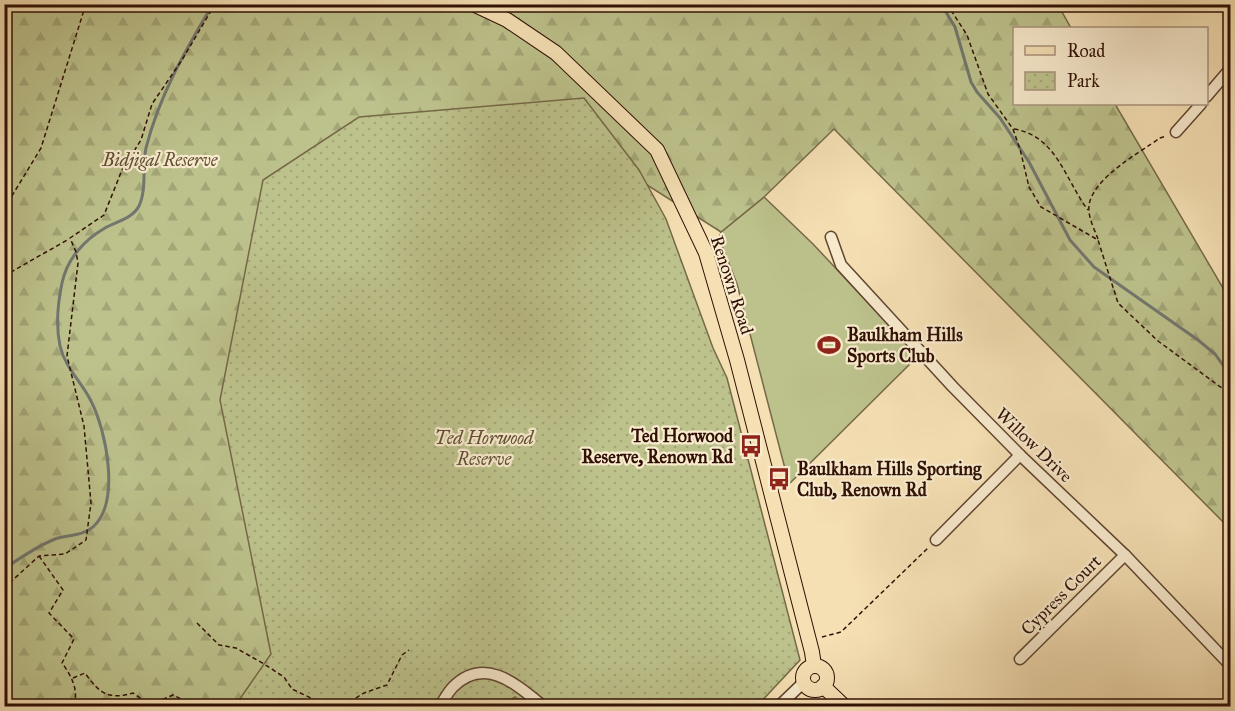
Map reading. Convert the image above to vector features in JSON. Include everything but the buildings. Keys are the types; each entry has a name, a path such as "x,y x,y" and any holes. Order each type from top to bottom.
{"main road":[{"name":"Renown Road","path":"473,4 507,20 556,53 657,150 706,253 740,371 814,666"},
{"path":"814,666 821,668 826,675 823,686 812,689 804,682 805,671 814,666"},
{"path":"823,686 844,706"}],"street":[{"path":"1208,95 1230,69"},
{"path":"1176,132 1200,105"},
{"name":"Willow Drive","path":"831,237 841,265 953,387 1020,455 1125,555 1230,665"},
{"path":"936,540 1020,455"},
{"name":"Cypress Court","path":"1020,659 1125,555"},
{"path":"441,706 453,687 468,677 490,673 512,681 543,706"},
{"path":"779,706 804,682"}],"path":[{"path":"4,276 70,238 104,215 122,170 141,140 152,104 182,60 215,4"},
{"path":"947,4 967,35 988,94 1013,129 1029,187 1041,207 1098,240"},
{"path":"4,210 41,148 84,10"},
{"path":"1013,129 1024,131 1047,144 1061,162 1089,211 1118,303 1158,341 1230,394"},
{"path":"1089,211 1092,193 1114,171 1160,138"},
{"path":"4,588 39,556 65,554 86,540 91,502 84,426 67,356 78,263 70,238"},
{"path":"822,637 841,632 936,540"},
{"path":"39,556 63,590 50,613 74,639 62,663 73,678 75,702 73,706"},
{"path":"197,623 219,645 236,648 264,664 284,677 292,689 315,700 339,706"},
{"path":"343,706 364,693 387,685 402,655 409,650"},
{"path":"73,678 85,673 97,690 117,698 133,693 150,705 173,695 195,706"}],"green space":[{"name":"Bidjigal Reserve","path":"4,5 1058,5 1070,27 1013,27 1013,105 1116,105 1230,300 1230,529 834,129 764,197 721,232 575,139 287,706 5,706"},
{"name":"Ted Horwood Reserve","path":"584,98 639,170 666,219 713,348 727,378 800,660 757,706 527,706 515,697 501,706 235,706 271,654 220,400 263,180 359,117"},
{"name":"Baulkham Hills Sports Club","path":"764,197 813,244 918,356 789,484 737,284 719,238 721,232"}],"waterway":[{"path":"4,569 48,542 89,530 102,516 109,484 106,447 91,401 62,354 58,331 62,283 72,258 83,244 105,228 129,217 139,206 143,192 146,148 158,110 183,56 213,4"},
{"path":"941,4 955,27 971,82 1000,118 1029,162 1070,240 1094,267 1215,354 1230,375"}],"place":[{"name":"Baulkham Hills Sports Club","path":"829,345"},
{"name":"Ted Horwood Reserve, Renown Rd","path":"751,446"},
{"name":"Baulkham Hills Sporting Club, Renown Rd","path":"779,479"}]}
